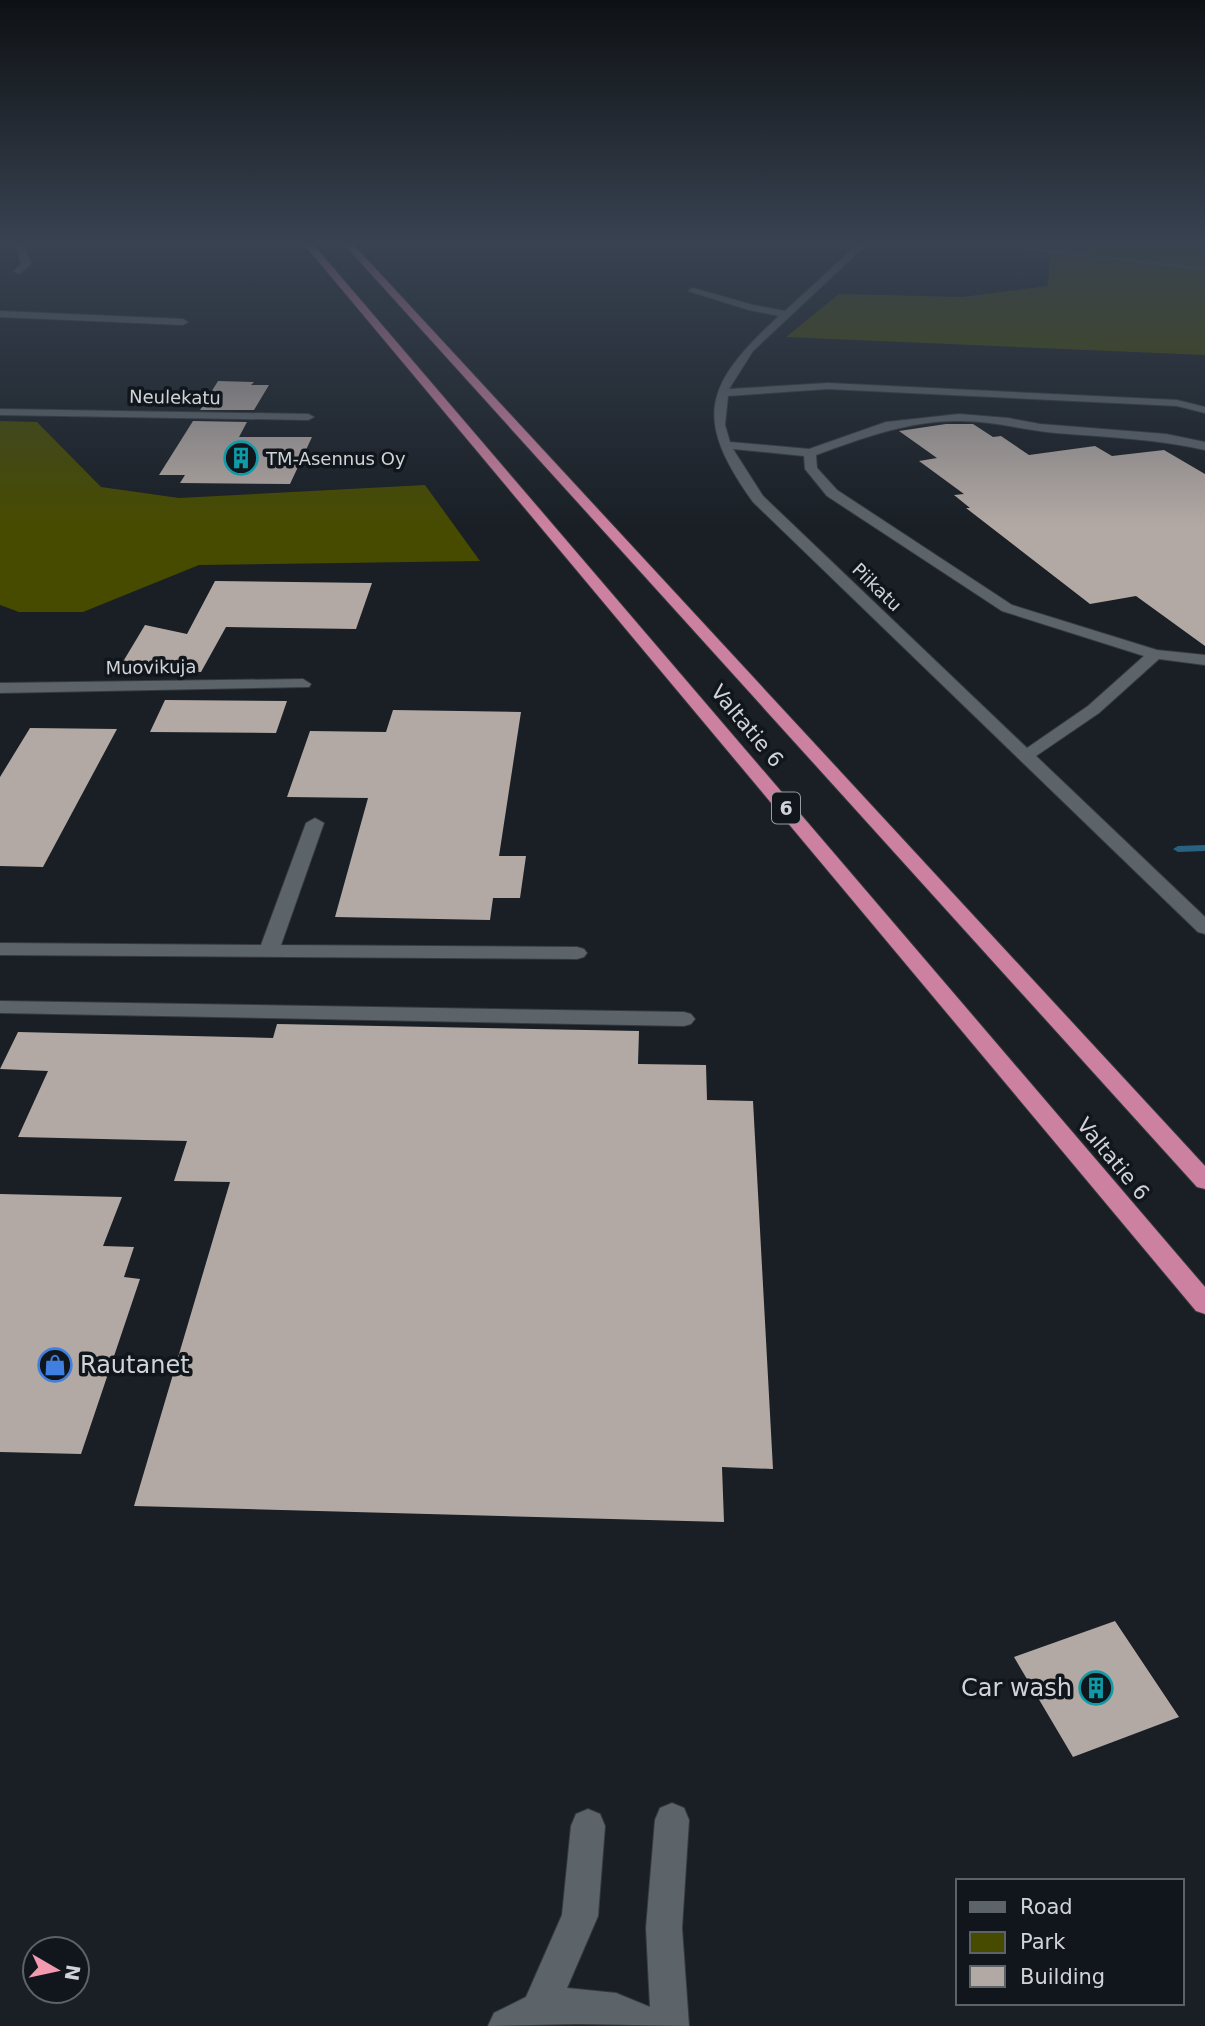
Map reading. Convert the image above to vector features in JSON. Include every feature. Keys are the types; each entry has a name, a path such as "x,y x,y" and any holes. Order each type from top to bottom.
{"highway":[{"name":"Valtatie 6","path":"387,338 1205,1304"},
{"name":"Valtatie 6","path":"433,338 1205,1181"}],"street":[{"name":"Piikatu","path":"762,338 735,365 723,393 717,422 734,468 758,499 1205,928"},
{"path":"723,393 816,386 895,387 1177,403 1205,410"},
{"name":"Neulekatu","path":"0,412 307,417"},
{"path":"724,445 810,453 886,426 959,417 1008,421 1041,428 1166,438 1205,446"},
{"path":"810,453 811,469 832,494 1007,608 1155,654 1205,660"},
{"path":"1024,756 1058,738 1083,720 1155,654"},
{"name":"Muovikuja","path":"0,688 303,684"},
{"path":"269,950 316,823"},
{"path":"0,949 577,953"},
{"path":"0,1007 684,1018"},
{"path":"670,2026 664,1928 672,1820"},
{"path":"523,2018 580,1916 588,1826"},
{"path":"523,2018 585,2004 629,2014 650,2026"}],"green space":[{"path":"799,338 1205,338 1205,355"},
{"path":"0,421 37,422 101,487 179,498 425,485 480,561 199,565 83,612 19,612 0,605"}],"building":[{"path":"218,381 269,385 254,410 200,410"},
{"name":"TM-Asennus Oy","path":"193,421 247,422 239,437 312,437 290,484 180,483 185,475 159,475"},
{"path":"946,424 973,424 993,437 1001,436 1029,455 1095,446 1112,456 1164,450 1205,474 1205,646 1136,596 1090,604 966,508 970,508 954,495 964,494 919,461 937,458 899,431"},
{"path":"215,581 372,583 356,629 226,627 201,672 118,670 145,625 187,634"},
{"path":"165,700 287,701 276,733 150,732"},
{"path":"393,710 521,712 499,856 526,856 520,898 493,898 490,920 335,917 368,798 287,797 310,731 386,732"},
{"path":"30,728 117,729 43,867 0,866 0,777"},
{"path":"277,1024 639,1031 638,1064 706,1065 707,1100 753,1101 773,1469 722,1467 724,1522 134,1506 230,1182 174,1181 187,1141 18,1137 48,1071 0,1069 18,1032 273,1038"},
{"name":"Rautanet","path":"0,1194 122,1197 103,1246 134,1247 124,1277 140,1279 81,1454 0,1452"},
{"name":"Car wash","path":"1115,1621 1179,1717 1073,1757 1014,1657"}],"waterway":[{"path":"1178,849 1205,848"}],"place":[{"name":"TM-Asennus Oy","path":"241,458"},
{"name":"Rautanet","path":"55,1365"},
{"name":"Car wash","path":"1096,1688"}]}
